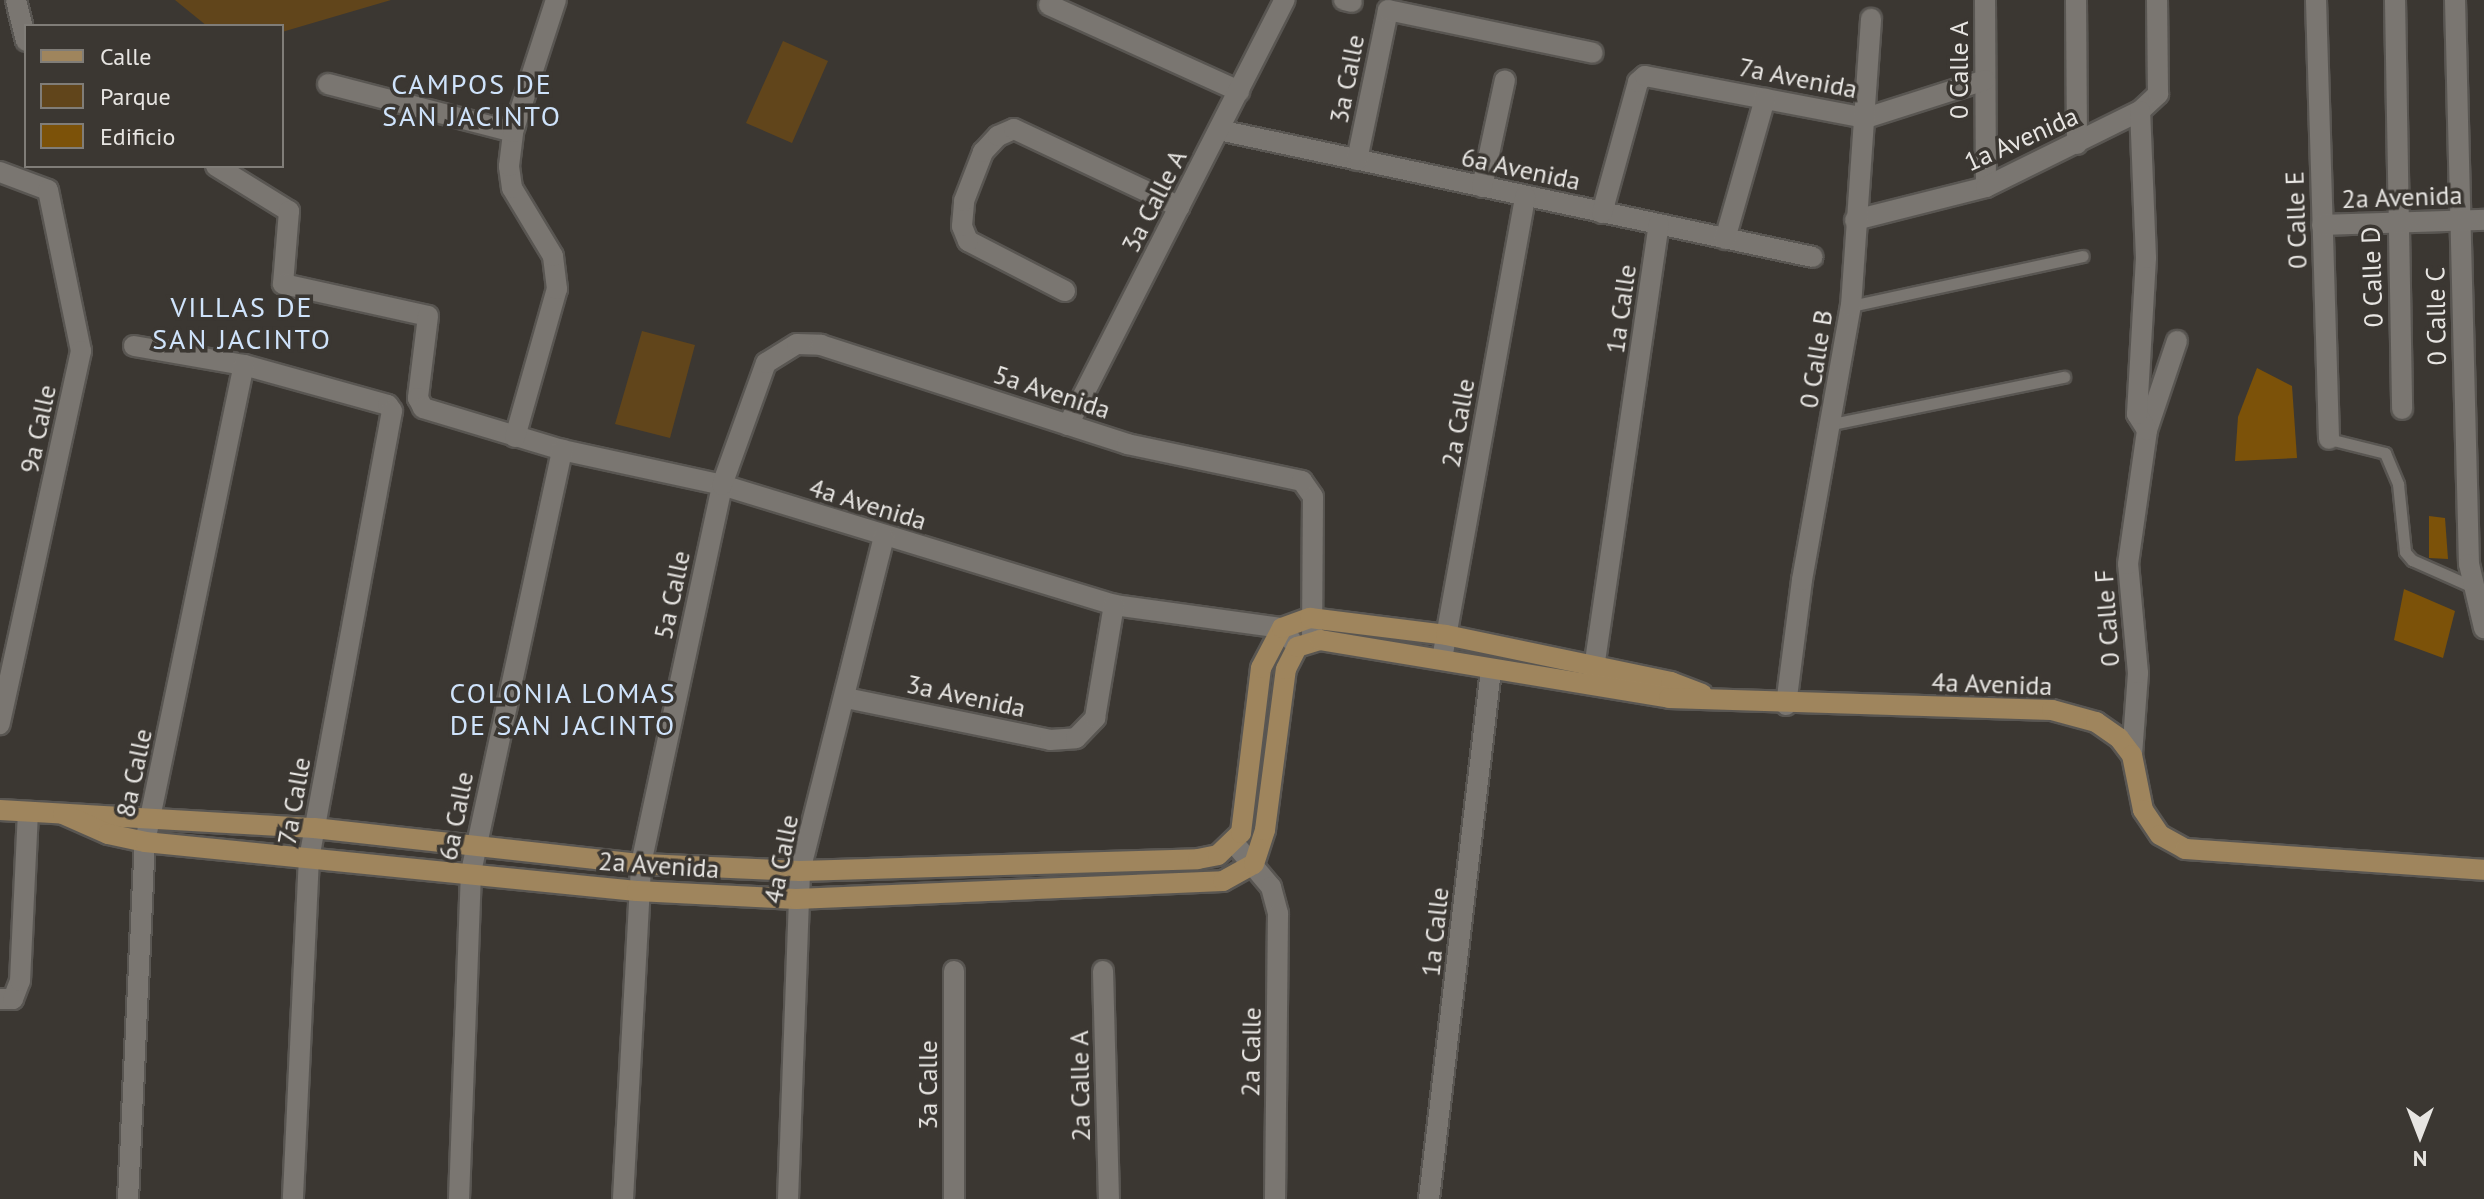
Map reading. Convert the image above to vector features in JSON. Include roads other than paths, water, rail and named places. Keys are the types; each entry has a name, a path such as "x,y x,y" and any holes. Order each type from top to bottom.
{"street":[{"path":"16,0 24,33"},
{"path":"515,437 557,289 553,256 512,188 509,166 513,132 556,0"},
{"name":"3a Calle A","path":"1068,425 1285,0"},
{"name":"0 Calle A","path":"1985,0 1986,187"},
{"path":"2076,0 2077,144"},
{"name":"0 Calle F","path":"2147,430 2137,414 2146,258 2147,105 2157,0"},
{"name":"0 Calle E","path":"2316,0 2329,439"},
{"name":"0 Calle D","path":"2395,0 2402,409"},
{"name":"0 Calle C","path":"2455,0 2473,587 2484,628"},
{"path":"1049,5 1239,91"},
{"name":"3a Calle","path":"1357,160 1390,10 1593,53"},
{"name":"0 Calle B","path":"1786,705 1802,580 1851,306 1871,19"},
{"name":"7a Avenida","path":"1602,213 1638,82 1645,76 1866,118 1985,80"},
{"path":"1482,187 1505,80"},
{"path":"328,84 513,132"},
{"path":"1725,239 1765,99"},
{"name":"1a Avenida","path":"1855,220 1986,187 2077,144 2147,105"},
{"path":"1065,291 968,241 962,226 972,174 998,136 1014,129 1180,207"},
{"name":"6a Avenida","path":"1219,130 1813,257"},
{"name":"4a Avenida","path":"219,168 289,211 281,279 288,288 428,316 419,405 562,450 722,485 1114,605 1282,628"},
{"name":"9a Calle","path":"0,172 48,190 81,351 0,724"},
{"name":"2a Calle","path":"1442,659 1525,196"},
{"name":"2a Avenida","path":"2322,225 2484,220"},
{"name":"1a Calle","path":"1591,686 1659,225"},
{"name":"0 Calle F","path":"2132,755 2138,673 2128,564 2147,430 2177,341"},
{"name":"5a Avenida","path":"783,351 797,344 821,345 1068,425 1195,462 1287,476 1308,486 1313,497 1310,618"},
{"path":"134,346 244,365"},
{"name":"5a Calle","path":"623,1199 637,891 641,864 722,485 766,363 783,351"},
{"name":"7a Calle","path":"244,365 388,405 393,418 309,857 293,1199"},
{"name":"8a Calle","path":"128,1199 145,842 153,818 244,365"},
{"name":"6a Calle","path":"459,1199 471,872 562,450"},
{"name":"4a Calle","path":"788,1199 796,899 800,871 846,698 884,537"},
{"name":"3a Avenida","path":"846,698 1050,740 1076,738 1095,718 1114,605"},
{"path":"1234,843 1241,833 1261,668 1282,628 1310,618 1310,642 1286,669 1265,830 1254,864"},
{"name":"4a Avenida","path":"1310,618 1446,635 1671,682 1708,696"},
{"path":"1282,628 1310,642"},
{"name":"4a Avenida","path":"1310,642 1442,659 1491,670 1669,698 1708,696 1786,705 2052,710 2096,722 2119,738 2132,755"},
{"name":"1a Calle","path":"1429,1199 1491,670"},
{"path":"2132,755 2143,810 2160,835 2185,849 2484,870"},
{"name":"2a Avenida","path":"0,810 314,828 641,864 800,871 1198,859 1218,855 1234,843"},
{"path":"6,999 20,981 28,812"},
{"name":"2a Avenida","path":"63,814 108,834 145,842 471,872 637,891 796,899 1186,886 1223,881 1254,864"},
{"name":"2a Calle","path":"1234,843 1271,887 1278,914 1275,1199"},
{"name":"3a Calle","path":"954,971 954,1199"},
{"name":"2a Calle A","path":"1103,971 1109,1199"}],"lane":[{"path":"1851,306 2083,256"},
{"path":"1832,424 2064,377"},
{"path":"2329,439 2385,453 2398,484 2405,552 2412,560 2473,587"}],"district":[{"name":"CAMPOS DE SAN JACINTO","path":"472,100"},
{"name":"VILLAS DE SAN JACINTO","path":"242,323"},
{"name":"COLONIA LOMAS DE SAN JACINTO","path":"563,709"}]}
